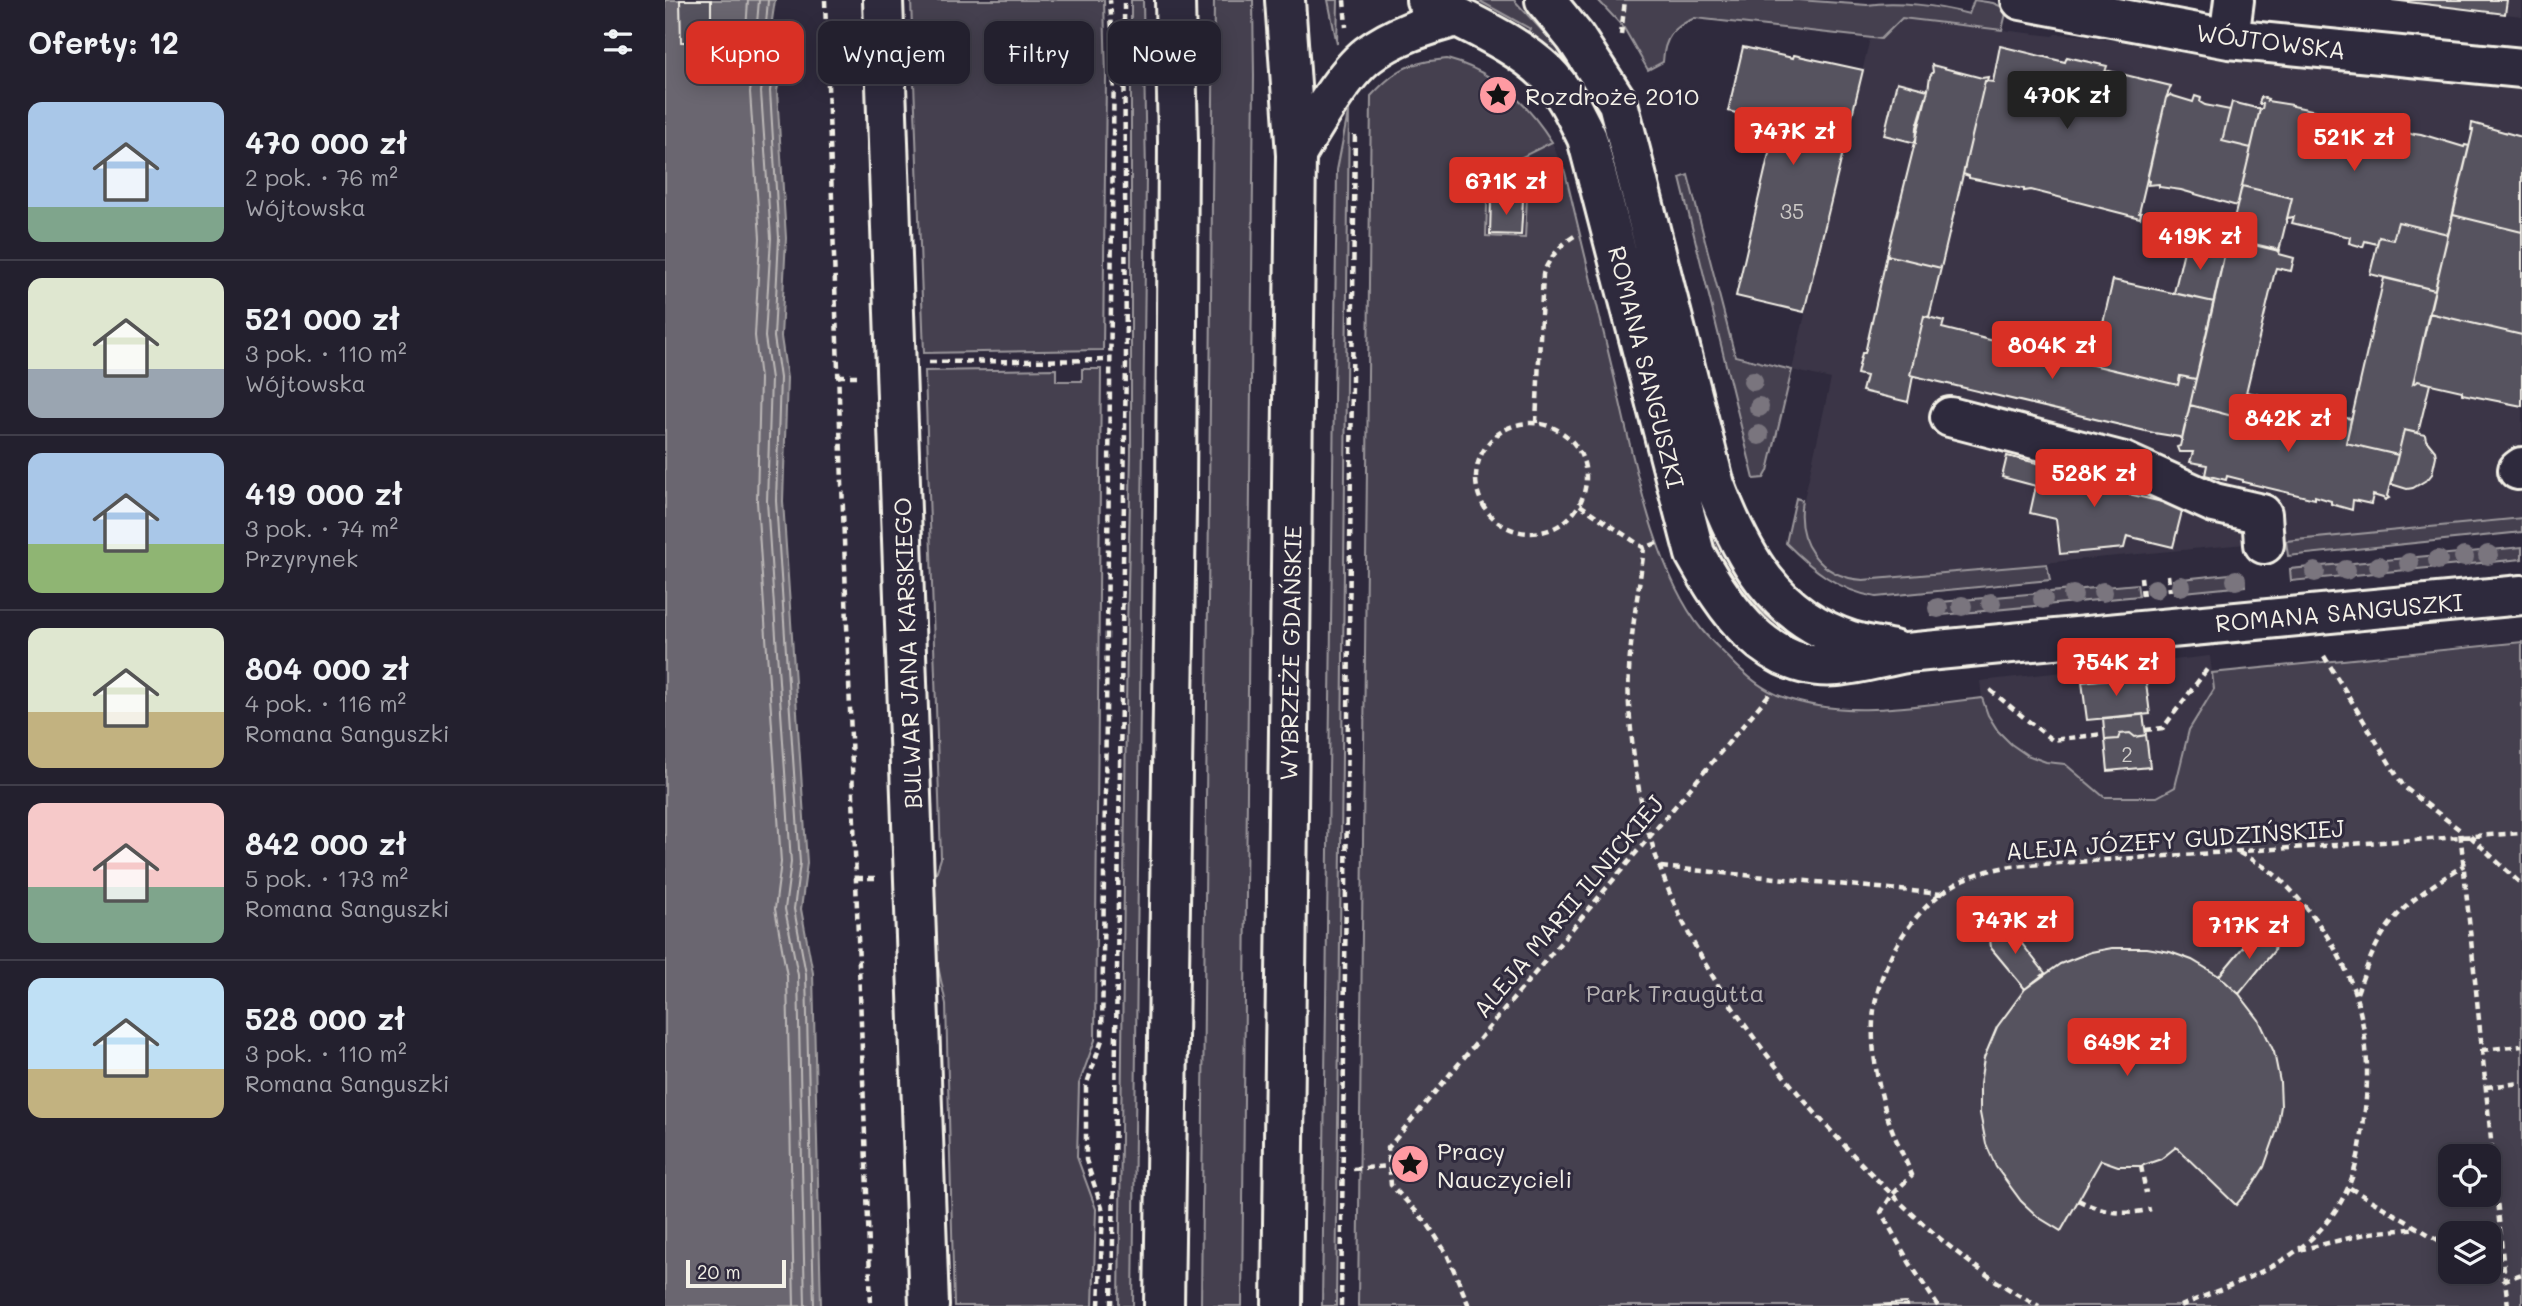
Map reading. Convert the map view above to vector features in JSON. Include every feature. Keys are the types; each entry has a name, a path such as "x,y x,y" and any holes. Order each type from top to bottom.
{"street":[{"name":"BULWAR JANA KARSKIEGO","path":"883,0 929,1306"},
{"path":"1164,1306 1176,493 1178,141 1175,0"},
{"name":"WYBRZEŻE GDAŃSKIE","path":"1282,1306 1296,155 1285,0"},
{"name":"ROMANA SANGUSZKI","path":"1545,0 1575,37 1618,103 1715,485 1733,530 1755,570 1772,590 1805,620 1850,640 1906,653"},
{"name":"WÓJTOWSKA","path":"2021,0 2229,39 2522,68"},
{"path":"2229,39 2234,0"},
{"path":"1296,155 1321,114 1365,58 1412,31 1441,8"},
{"name":"ROMANA SANGUSZKI","path":"1441,8 1509,44 1548,74 1568,100 1587,138 1695,554 1713,587 1748,631 1765,646 1796,662 1835,666 1906,653 2522,595"},
{"path":"1949,417 2124,462 2214,503 2262,514 2263,544"}],"path":[{"path":"825,0 871,1306"},
{"path":"1099,1306 1103,1211 1086,1160 1086,1086 1102,1040 1114,60 1110,0"},
{"path":"1112,1306 1126,362 1124,0"},
{"path":"1621,35 1625,0"},
{"path":"1341,1306 1355,126"},
{"path":"1536,423 1543,274 1547,263 1578,233"},
{"path":"926,362 1110,360"},
{"path":"1536,423 1554,428 1569,438 1580,452 1586,470 1586,488 1580,505 1568,519 1553,529 1535,533 1517,532 1500,524 1487,512 1479,495 1476,477 1479,459 1488,443 1501,431 1518,424 1536,423"},
{"path":"1580,505 1644,548"},
{"path":"1644,548 1664,540"},
{"path":"1644,548 1631,653 1629,705 1637,771 1650,836 1669,892 1696,946 1735,1009 1780,1071 1832,1132 1892,1195 1959,1254 1991,1278 2039,1306"},
{"path":"2168,575 2169,585"},
{"path":"2141,578 2142,591"},
{"path":"2324,656 2404,787 2461,830 2508,1306"},
{"path":"2145,730 2163,728 2208,668"},
{"name":"ALEJA MARII ILNICKIEJ","path":"1390,1166 1388,1147 1775,687"},
{"path":"1990,690 2052,740 2104,734"},
{"name":"ALEJA JÓZEFY GUDZIŃSKIEJ","path":"1892,1195 1912,1175 1884,1108 1877,1073 1874,1012 1879,985 1890,956 1922,911 1965,879 2012,866 2522,833"},
{"path":"2470,836 2522,885"},
{"path":"2181,1306 2278,1263 2315,1235 2350,1188 2361,1146 2368,1068 2357,993 2340,955 2297,896 2270,871 2236,851"},
{"path":"2357,993 2381,937 2393,920 2422,891 2464,865"},
{"path":"1661,867 1943,894"},
{"path":"2482,1050 2522,1046"},
{"path":"2486,1087 2522,1083"},
{"path":"1353,1169 1390,1166 1391,1185 1427,1223 1447,1254 1469,1306"},
{"path":"2141,1166 2146,1194"},
{"path":"2350,1188 2438,1240"},
{"path":"1892,1195 1881,1212 1938,1306"},
{"path":"2078,1200 2091,1207 2117,1213 2151,1209"},
{"path":"2297,1251 2370,1233 2418,1228"},
{"path":"2501,1278 2505,1280 2522,1275"}],"shaded area":[{"path":"2392,0 2522,0 2522,16 2505,14"},
{"path":"1902,18 2522,84 2522,518 1863,580 1839,575 1822,565 1813,557 1806,543 1800,517 1831,379 1792,370 1870,38 1881,39"},
{"path":"1552,142 1559,160 1532,176 1527,196 1525,238 1486,236 1488,174"},
{"path":"2210,656 2214,689 2189,730 2175,787 2158,797 2104,797 2065,764 2046,762 2027,755 1998,731 1982,698 1980,681"}],"green space":[{"path":"911,0 1104,0 1106,78 1103,350 924,353 914,84 970,84 970,21 912,21"},
{"path":"1131,0 1143,0 1143,21 1131,21"},
{"path":"1214,0 1253,0 1242,1306 1201,1306 1213,84 1221,84 1221,21 1214,21"},
{"path":"1328,0 1338,0 1337,44"},
{"path":"1478,0 1514,0 1547,36 1550,34 1598,95 1712,518 1815,646 1795,637 1762,612 1735,580 1705,523 1611,147 1598,114 1566,63 1528,31 1530,29"},
{"path":"1598,0 1799,0 1931,6 1969,14 1974,0 1993,3 2007,9 2002,30 1902,18 1881,39 1695,18 1671,34 1665,46 1663,62 1648,70 1624,28"},
{"name":"Park Traugutta","path":"1447,59 1479,71 1520,101 1552,142 1488,174 1486,236 1525,238 1527,196 1532,176 1559,160 1565,172 1636,472 1657,542 1685,604 1705,634 1740,669 1768,690 1807,704 1856,709 1907,707 1982,698 1998,731 2027,755 2046,762 2065,764 2104,797 2157,797 2175,787 2189,730 2214,689 2212,673 2522,642 2522,1306 1358,1306 1371,96 1397,73 1414,65"},
{"path":"1131,84 1144,84 1146,176 1133,1306 1119,1306 1127,631 1131,453"},
{"path":"1349,108 1336,1306 1322,1306 1337,170"},
{"path":"1688,175 1735,356 1792,370 1768,471 1764,478 1754,479 1680,178"},
{"path":"1056,369 1056,381 1082,381 1082,369 1101,369 1095,1040 1079,1084 1077,1157 1096,1209 1093,1306 954,1306 946,1004 932,938 932,886 941,858 925,371"},
{"path":"1796,498 1802,500 1802,530 1813,555 1834,572 1847,577 1863,580 2047,564 2050,580 1876,597 1850,590 1827,578 1786,543"},
{"path":"2522,518 2522,532 2288,556 2286,541"},
{"path":"2522,547 2522,559 2291,581 2290,569"},
{"path":"2239,573 2244,576 2245,586 2174,593 2173,580"},
{"path":"2137,584 2139,596 1932,616 1930,603"}],"water":[{"path":"665,0 775,0 772,21 686,21 686,84 778,84 786,238 781,337 787,378 783,501 807,863 801,909 813,973 821,1306 665,1306"}],"building":[{"path":"680,0 711,0 711,21 686,21 686,42 681,42"},
{"path":"2392,0 2507,0 2505,14"},
{"path":"2000,46 2065,62 2067,57 2107,66 2105,72 2171,86 2166,98 2140,218 2031,190 2024,191 1969,178 1963,174 1985,81 1993,82"},
{"path":"1743,47 1863,70 1804,312 1736,296 1776,123 1728,111"},
{"path":"1932,65 1982,78 1988,77 1941,268 1887,255 1933,72"},
{"path":"1897,82 1928,90 1917,127 1916,143 1884,135"},
{"path":"2170,95 2193,102 2195,96 2201,98 2200,102 2205,105 2230,110 2222,141 2251,148 2237,206 2181,190 2159,187 2159,184 2148,185 2166,98"},
{"path":"2261,97 2268,99 2267,101 2469,146 2448,234 2398,222 2393,240 2379,237 2377,244 2365,241 2363,247 2349,243 2350,237 2292,223 2294,217 2287,218 2292,198 2242,186 2262,109 2263,104 2259,104"},
{"path":"2232,102 2260,109 2251,148 2222,141"},
{"path":"2472,123 2522,137 2522,232 2453,215 2473,130"},
{"path":"2242,186 2292,198 2279,251 2229,239"},
{"path":"1491,199 1523,200 1521,235 1490,234"},
{"path":"2453,215 2522,232 2522,335 2429,313"},
{"path":"2398,222 2448,234 2435,290 2370,274 2379,237 2393,240"},
{"path":"2228,238 2280,250 2279,254 2294,258 2291,271 2276,268 2240,418 2190,405"},
{"path":"2186,242 2225,252 2214,302 2174,293"},
{"path":"1887,255 1941,268 1929,317 1924,316 1910,375 1913,376 1908,402 1862,391 1866,376 1857,374 1862,353 1865,353"},
{"path":"2384,278 2435,290 2413,384 2418,381 2430,384 2418,433 2404,430 2398,455 2346,443"},
{"path":"2113,280 2214,302 2196,379 2180,376 2178,385 2093,365 2096,356 2084,353 2087,341 2098,344"},
{"path":"2429,313 2522,335 2522,406 2462,394 2462,391 2418,381 2413,384"},
{"path":"1924,316 1944,321 1942,328 2178,385 2180,376 2196,379 2182,440 2179,437 1910,375"},
{"path":"2247,392 2269,397 2263,423 2303,432 2308,409 2351,419 2346,443 2398,455 2387,496 2389,498 2385,500 2373,495 2371,504 2353,500 2352,510 2315,496 2315,499 2227,476 2226,480 2205,475 2207,465 2190,462 2193,452 2179,452 2177,447 2180,446 2190,405 2240,418"},
{"path":"2404,430 2425,435 2436,456 2432,474 2428,479 2407,489 2391,484"},
{"path":"2007,456 2118,482 2116,491 2183,507 2173,547 2127,536 2124,548 2060,554 2056,519 2030,513 2036,486 2002,477"},
{"path":"2145,675 2150,714 2087,720 2082,682"},
{"path":"2143,714 2146,735 2135,737 2130,733 2120,734 2118,739 2105,740 2103,718"},
{"path":"2130,733 2135,737 2146,735 2150,767 2108,771 2105,740 2118,739 2120,734"},
{"path":"1996,925 2011,930 2045,973 2025,989 1991,948 1989,929"},
{"path":"2270,931 2276,935 2274,951 2239,994 2219,976 2254,934"},
{"path":"2112,948 2147,948 2170,952 2192,960 2219,976 2239,994 2259,1020 2274,1052 2281,1106 2277,1130 2264,1167 2236,1205 2176,1147 2161,1159 2141,1166 2118,1166 2101,1160 2061,1231 2038,1217 2021,1201 1996,1167 1986,1144 1980,1113 1980,1084 1984,1058 1997,1027 2025,989 2060,964 2091,952"},
{"path":"1906,1303 1907,1306 1874,1305"}],"place":[{"name":"Rozdroże 2010","path":"1498,95"},
{"name":"Pracy Nauczycieli","path":"1410,1164"}]}
